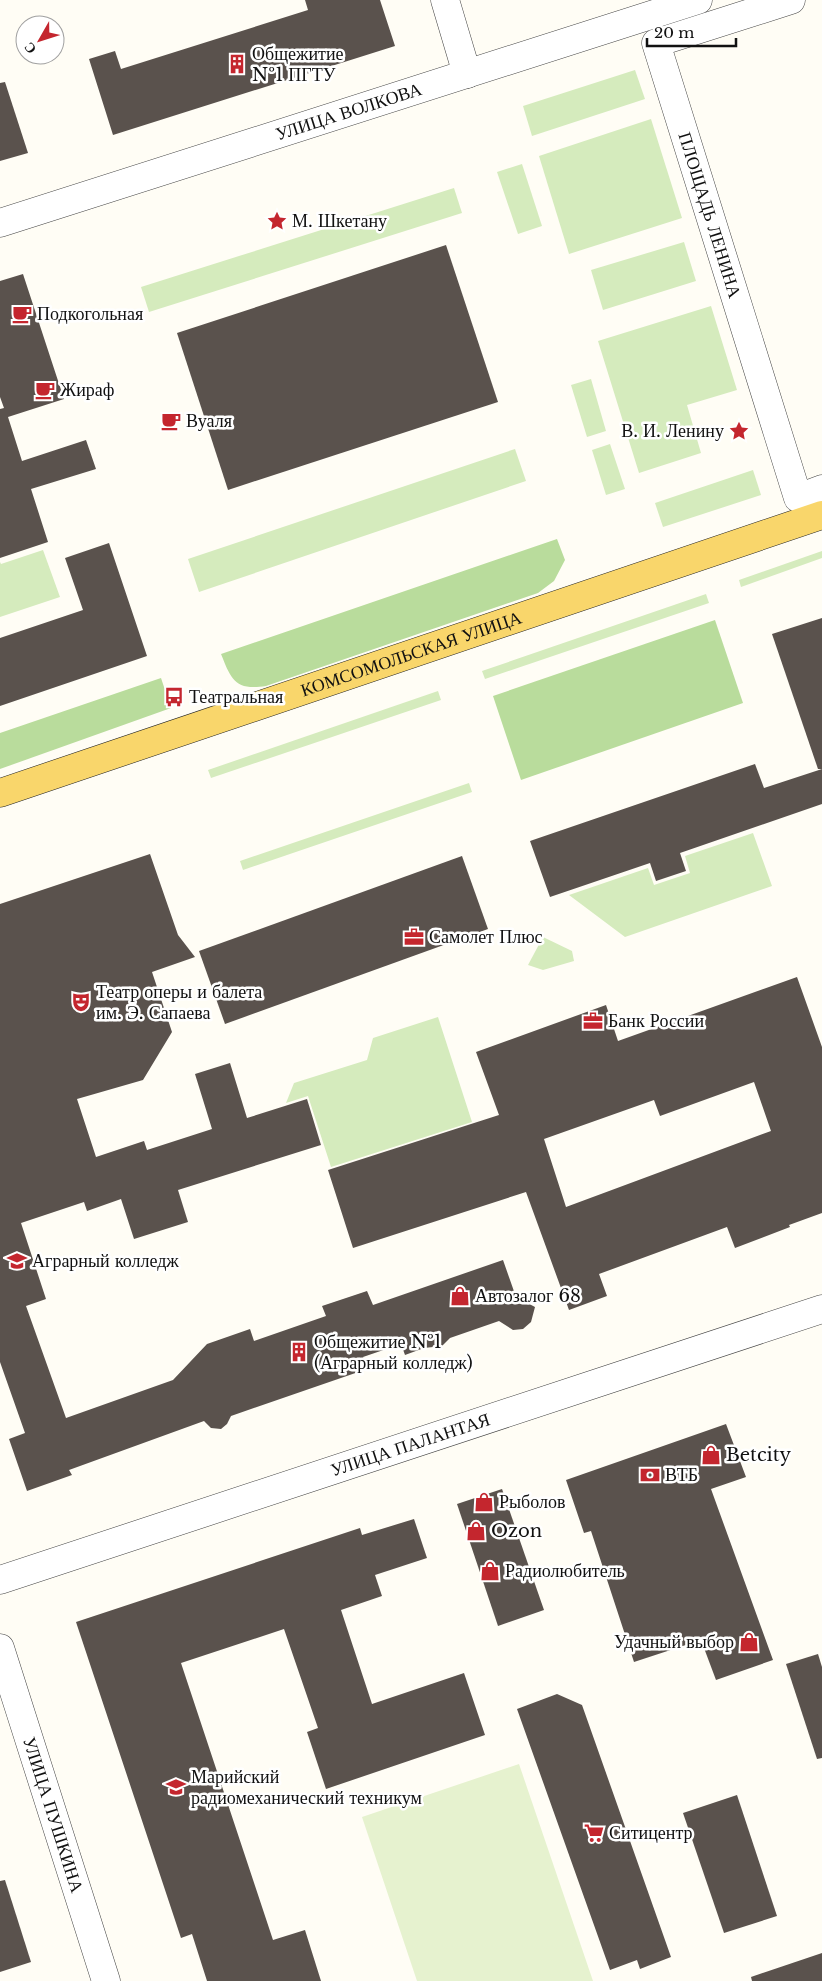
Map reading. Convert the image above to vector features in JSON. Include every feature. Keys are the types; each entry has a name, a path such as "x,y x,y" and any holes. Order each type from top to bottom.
{"main road":[{"name":"КОМСОМОЛЬСКАЯ УЛИЦА","path":"0,793 822,515"}],"street":[{"path":"445,0 467,74"},
{"name":"УЛИЦА ВОЛКОВА","path":"0,223 698,0"},
{"name":"ПЛОЩАДЬ ЛЕНИНА","path":"791,0 656,43 798,498 822,490"},
{"name":"УЛИЦА ПАЛАНТАЯ","path":"0,1580 822,1309"},
{"name":"УЛИЦА ПУШКИНА","path":"0,1648 106,1981"}],"green space":[{"path":"635,70 645,99 532,136 523,106"},
{"path":"651,119 682,218 569,254 539,156"},
{"path":"522,164 542,226 518,234 497,172"},
{"path":"454,188 462,213 149,312 141,287"},
{"path":"684,242 696,281 603,310 591,270"},
{"path":"711,306 737,390 687,405 701,453 639,473 598,341"},
{"path":"591,379 606,431 587,437 571,385"},
{"path":"610,444 625,489 606,495 592,450"},
{"path":"515,449 526,481 199,592 188,559"},
{"path":"753,470 761,495 663,527 655,503"},
{"path":"557,539 565,560 554,581 538,593 266,686 247,687 241,685 231,676 221,654"},
{"path":"43,550 60,597 0,617 0,562 1,564"},
{"path":"822,551 822,558 741,587 739,580"},
{"path":"706,594 709,603 485,679 482,671"},
{"path":"715,620 743,703 521,780 493,696"},
{"path":"161,678 171,708 0,769 0,733"},
{"path":"438,691 441,700 211,778 208,770"},
{"path":"469,783 472,792 243,870 240,861"},
{"path":"753,833 772,886 625,937 569,895 648,868 654,885 690,873 685,856"},
{"path":"543,937 572,951 574,961 543,970 528,965"},
{"path":"438,1017 472,1122 331,1167 308,1096 286,1103 294,1083 367,1060 373,1038"},
{"path":"519,1764 593,1981 417,1981 362,1817"}],"building":[{"name":"Общежитие №1 ПГТУ","path":"305,0 380,0 395,46 113,135 89,59 115,51 121,69 308,10"},
{"path":"5,82 28,153 0,161 0,83"},
{"path":"446,245 498,402 228,490 177,333"},
{"path":"23,274 64,399 8,417 22,461 86,440 96,469 31,489 48,542 0,558 0,409 4,408 0,397 0,281"},
{"path":"109,543 147,656 0,706 0,638 83,610 65,558"},
{"path":"822,618 822,769 818,769 772,634"},
{"path":"755,764 764,788 822,769 822,804 680,853 686,871 656,881 650,863 550,897 530,841"},
{"path":"150,854 178,935 195,957 152,972 172,1032 143,1080 77,1099 96,1157 144,1141 147,1150 212,1129 195,1074 230,1063 247,1118 307,1099 321,1145 178,1190 188,1222 134,1239 121,1199 87,1211 84,1202 21,1223 46,1299 26,1306 66,1418 173,1380 207,1344 250,1329 254,1341 326,1316 322,1306 367,1291 373,1305 503,1260 516,1297 535,1307 531,1322 523,1329 513,1330 499,1321 450,1338 442,1346 424,1348 405,1355 401,1344 363,1357 367,1369 231,1416 227,1424 221,1429 211,1428 204,1421 69,1470 72,1475 27,1491 9,1439 25,1433 0,1362 0,904"},
{"path":"462,856 488,929 225,1024 199,951"},
{"path":"797,977 822,1047 822,1213 735,1248 727,1227 599,1274 607,1296 569,1310 526,1192 353,1248 328,1170 499,1115 476,1052 606,1005 618,1041","holes":["754,1082 771,1131 566,1207 544,1139 654,1100 660,1116"]},
{"path":"726,1424 746,1477 711,1489 773,1660 716,1680 701,1640 634,1662 591,1531 584,1533 566,1480"},
{"path":"502,1489 544,1610 498,1626 457,1504"},
{"name":"Марийский радиомеханический техникум","path":"414,1519 427,1558 375,1575 382,1596 341,1610 372,1704 464,1673 485,1735 326,1789 307,1732 318,1728 284,1629 181,1663 273,1940 305,1930 321,1981 207,1981 192,1934 181,1938 76,1622 360,1528 362,1535"},
{"path":"818,1654 822,1667 822,1758 817,1759 786,1664"},
{"name":"Ситицентр","path":"557,1694 582,1705 671,1957 640,1969 637,1960 610,1970 517,1709"},
{"path":"737,1795 777,1916 724,1933 683,1813"},
{"path":"5,1880 31,1962 0,1972 0,1881"},
{"path":"822,1953 822,1981 752,1981 751,1977"}],"place":[{"name":"Общежитие №1 ПГТУ","path":"237,64"},
{"name":"М. Шкетану","path":"277,221"},
{"name":"Подкогольная","path":"22,314"},
{"name":"Жираф","path":"45,390"},
{"name":"Вуаля","path":"171,421"},
{"name":"В. И. Ленину","path":"739,431"},
{"name":"Театральная","path":"174,697"},
{"name":"Самолет Плюс","path":"414,937"},
{"name":"Театр оперы и балета им. Э. Сапаева","path":"81,1002"},
{"name":"Банк России","path":"593,1021"},
{"name":"Аграрный колледж","path":"17,1261"},
{"name":"Автозалог 68","path":"460,1296"},
{"name":"Общежитие №1 (Аграрный колледж)","path":"299,1352"},
{"name":"Betcity","path":"711,1455"},
{"name":"ВТБ","path":"650,1475"},
{"name":"Рыболов","path":"484,1502"},
{"name":"Ozon","path":"476,1531"},
{"name":"Радиолюбитель","path":"490,1571"},
{"name":"Удачный выбор","path":"749,1642"},
{"name":"Марийский радиомеханический техникум","path":"176,1787"},
{"name":"Ситицентр","path":"594,1833"}]}
